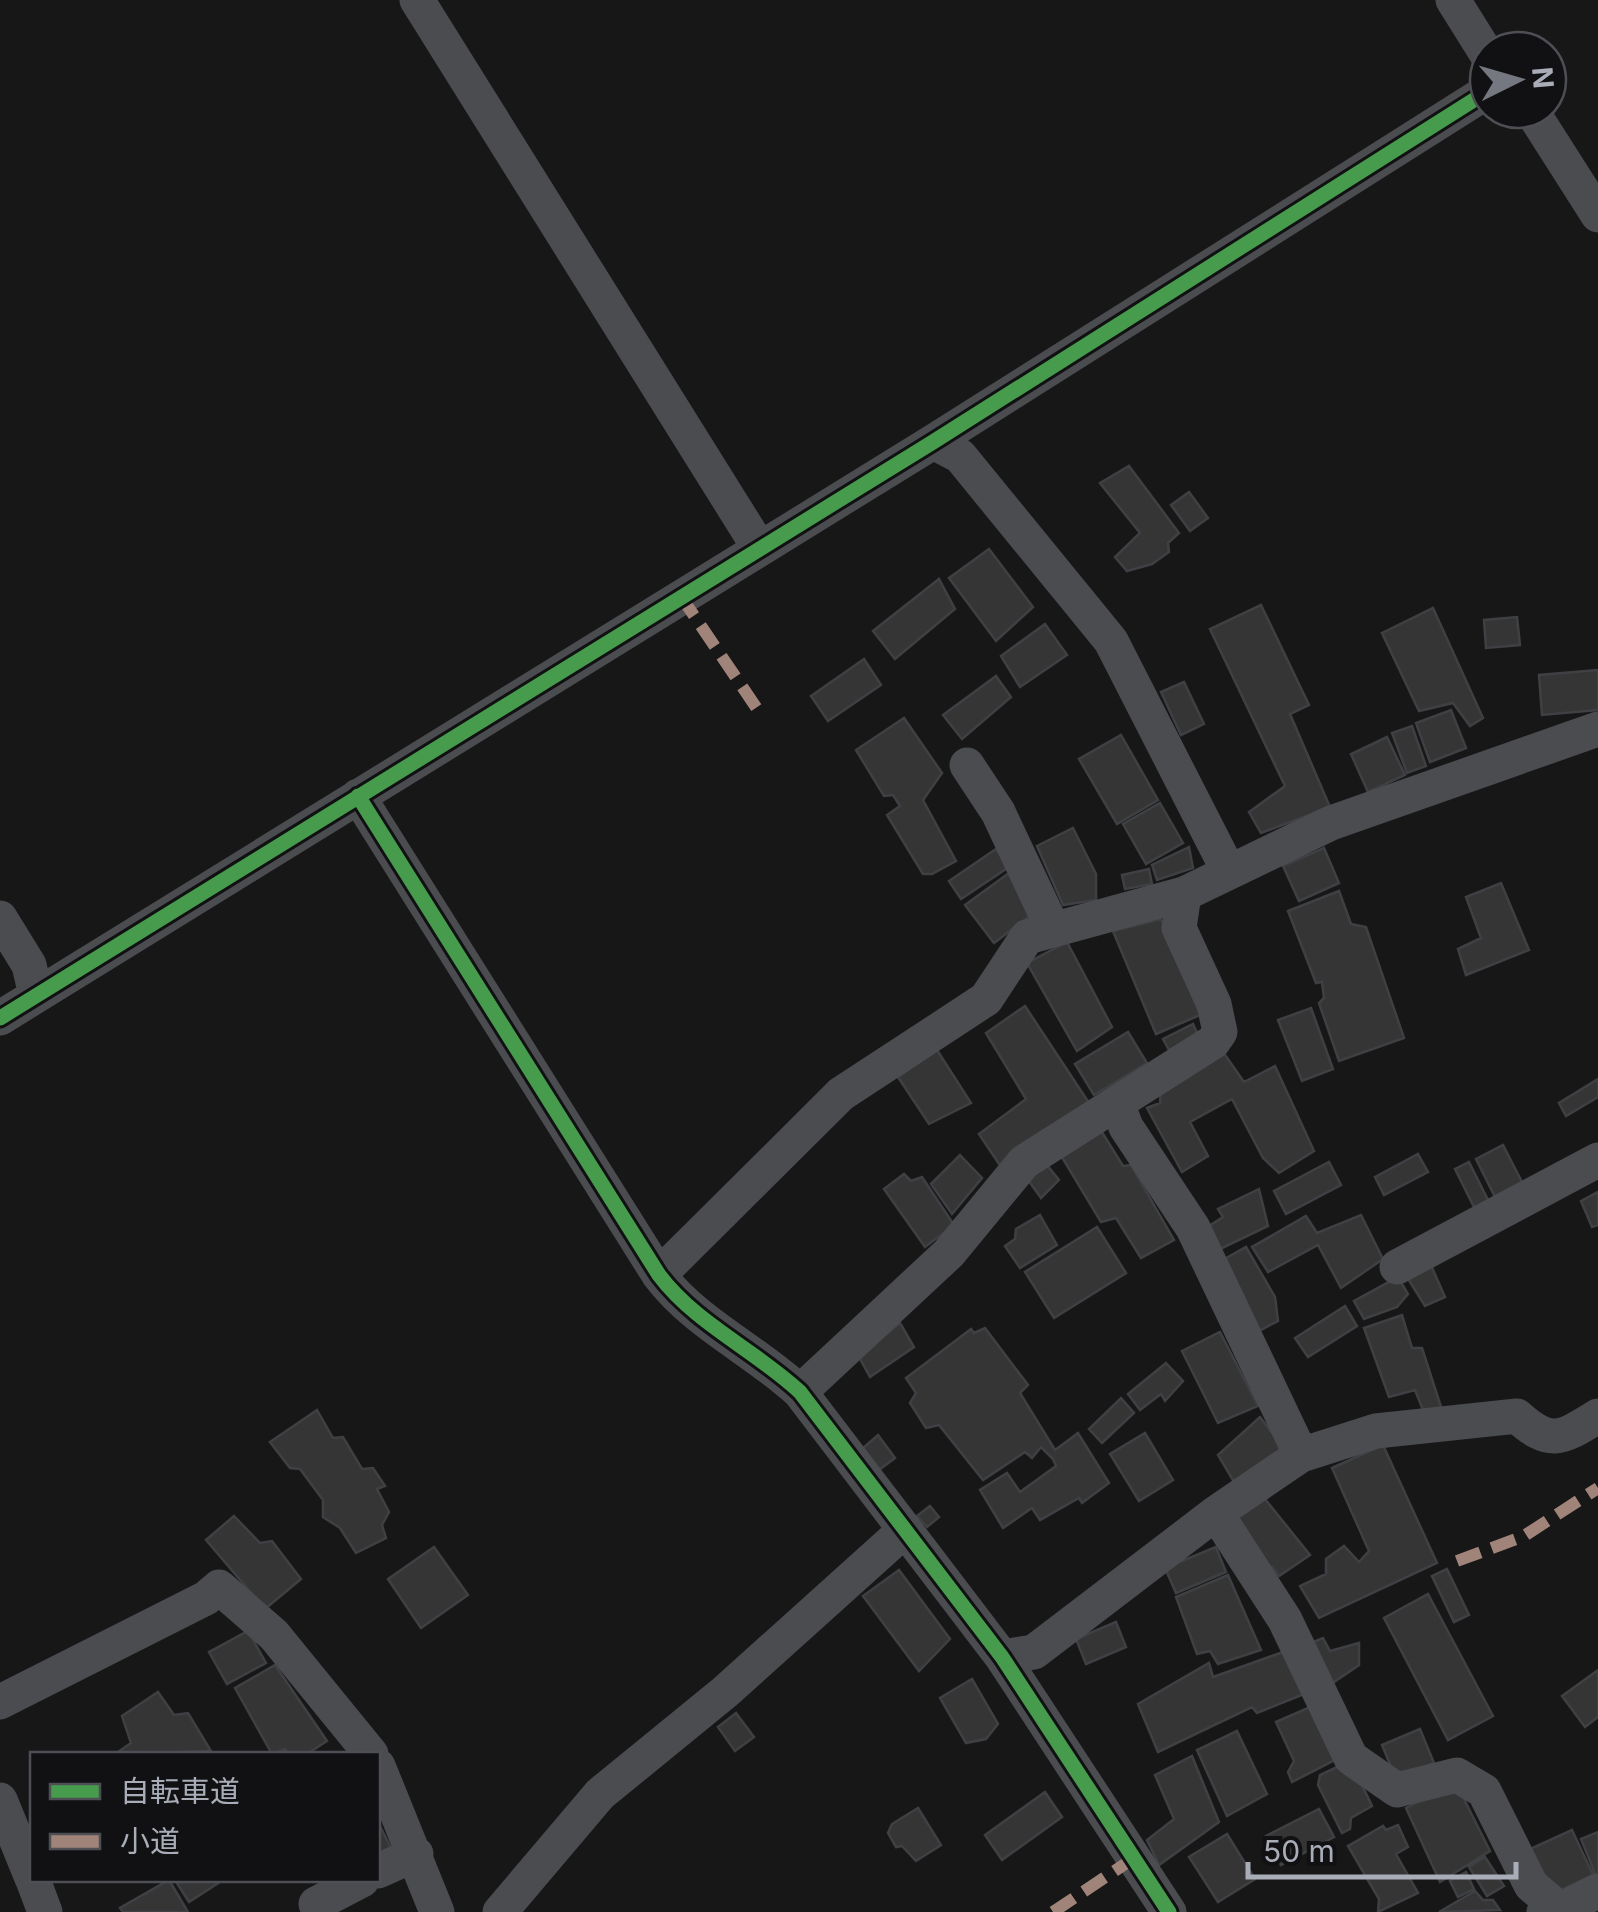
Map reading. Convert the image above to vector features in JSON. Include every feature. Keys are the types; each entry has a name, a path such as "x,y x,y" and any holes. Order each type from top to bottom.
{"street":[{"path":"417,0 758,546"},
{"path":"1453,0 1472,30"},
{"path":"0,1018 758,546 932,442 1468,105"},
{"path":"1544,130 1598,214"},
{"path":"932,442 960,456 1111,641 1228,870"},
{"path":"659,1275 841,1094 986,999 1027,936 1184,894 1331,823 1598,729"},
{"path":"968,765 1006,827 1053,929"},
{"path":"358,796 659,1275 681,1304 774,1367 800,1392 1002,1657 1168,1912"},
{"path":"800,1392 949,1253 1024,1162 1213,1042 1220,1032 1214,1004 1180,928 1184,894"},
{"path":"0,918 29,965 36,995"},
{"path":"1116,1103 1126,1127 1193,1228 1301,1455"},
{"path":"1397,1267 1598,1160"},
{"path":"1002,1657 1034,1652 1216,1513 1301,1455 1376,1432 1517,1416 1538,1435 1564,1437 1598,1416"},
{"path":"1216,1513 1286,1620 1351,1758 1396,1790 1457,1775 1484,1791 1531,1886 1552,1911 1598,1891"},
{"path":"500,1912 600,1794 726,1692 905,1530"},
{"path":"0,1702 206,1598 219,1587 274,1635 369,1752"},
{"path":"380,1771 438,1912"},
{"path":"0,1800 30,1872"},
{"path":"380,1870 416,1854"},
{"path":"34,1882 45,1912"},
{"path":"316,1904 358,1882"}],"building":[{"path":"1129,466 1179,533 1168,543 1169,552 1152,564 1127,571 1115,557 1140,533 1100,483"},
{"path":"1189,492 1208,518 1190,531 1171,505"},
{"path":"989,549 1033,607 996,641 949,578"},
{"path":"939,579 955,609 895,659 873,631"},
{"path":"1261,605 1309,705 1290,714 1330,807 1261,833 1249,812 1285,786 1210,629"},
{"path":"1433,608 1483,718 1470,726 1453,703 1419,711 1382,633"},
{"path":"1517,617 1520,645 1486,648 1484,620"},
{"path":"1045,624 1067,655 1020,687 1001,656"},
{"path":"864,659 881,685 828,721 811,696"},
{"path":"1598,670 1598,710 1542,715 1539,675"},
{"path":"996,676 1011,697 962,739 943,715"},
{"path":"1184,682 1204,724 1181,735 1161,692"},
{"path":"1451,710 1466,748 1430,762 1416,723"},
{"path":"904,718 942,773 923,800 956,861 932,874 923,874 887,815 900,806 893,795 884,796 856,750"},
{"path":"1412,726 1426,766 1407,773 1392,733"},
{"path":"1121,735 1158,800 1117,824 1079,759"},
{"path":"1387,737 1405,775 1368,792 1351,754"},
{"path":"1160,803 1183,843 1146,864 1123,824"},
{"path":"1073,828 1096,874 1096,900 1063,905 1037,846"},
{"path":"1189,847 1193,868 1157,880 1152,865"},
{"path":"1324,848 1339,883 1299,901 1283,866"},
{"path":"996,849 1009,867 961,899 949,881"},
{"path":"1149,869 1152,884 1125,889 1122,875"},
{"path":"1013,870 1035,912 994,943 965,905"},
{"path":"1501,883 1529,950 1466,975 1458,949 1481,938 1466,897"},
{"path":"1339,891 1351,924 1366,927 1404,1038 1339,1061 1319,1003 1324,998 1322,982 1316,983 1288,911"},
{"path":"1161,919 1200,1015 1156,1034 1113,931"},
{"path":"1067,942 1112,1027 1077,1051 1027,963"},
{"path":"1025,1006 1091,1106 1001,1167 979,1134 1026,1099 986,1033"},
{"path":"1311,1008 1333,1069 1302,1081 1278,1020"},
{"path":"1193,1024 1198,1035 1169,1050 1163,1039"},
{"path":"1128,1032 1147,1063 1094,1095 1075,1064"},
{"path":"937,1050 971,1103 929,1124 898,1077"},
{"path":"1223,1052 1244,1082 1275,1066 1314,1151 1279,1173 1263,1158 1232,1099 1190,1122 1208,1156 1182,1172 1147,1108 1160,1103 1161,1089"},
{"path":"1598,1079 1598,1097 1566,1116 1559,1103"},
{"path":"1100,1129 1123,1166 1131,1165 1174,1240 1141,1258 1116,1218 1101,1222 1060,1154"},
{"path":"1503,1145 1523,1184 1496,1199 1476,1159"},
{"path":"1418,1154 1428,1172 1384,1195 1375,1177"},
{"path":"960,1155 982,1178 952,1214 931,1184"},
{"path":"1329,1162 1341,1185 1286,1214 1274,1191"},
{"path":"1469,1162 1490,1204 1476,1211 1455,1169"},
{"path":"1047,1165 1059,1180 1041,1198 1026,1177"},
{"path":"904,1174 911,1181 922,1177 954,1225 925,1247 884,1189"},
{"path":"1259,1189 1268,1226 1220,1249 1209,1226 1223,1217 1218,1209"},
{"path":"1598,1192 1598,1225 1592,1227 1581,1201"},
{"path":"1040,1215 1057,1245 1020,1268 1005,1246 1015,1239 1016,1229"},
{"path":"1361,1215 1383,1259 1341,1288 1318,1245 1268,1272 1252,1247 1306,1216 1317,1233"},
{"path":"1097,1227 1126,1273 1054,1318 1025,1272"},
{"path":"1246,1247 1275,1297 1278,1321 1257,1332 1221,1261"},
{"path":"1430,1263 1445,1297 1425,1306 1405,1274"},
{"path":"1398,1277 1408,1294 1397,1307 1364,1319 1354,1301"},
{"path":"1345,1306 1357,1326 1308,1357 1295,1338"},
{"path":"1402,1315 1412,1348 1422,1348 1442,1410 1425,1415 1415,1390 1389,1397 1364,1328"},
{"path":"900,1323 914,1347 870,1377 859,1357"},
{"path":"985,1328 1028,1385 1020,1393 1055,1450 1078,1433 1109,1483 1082,1503 1079,1498 1040,1520 1032,1508 1003,1528 980,1490 1007,1473 1020,1492 1056,1466 1053,1459 1041,1447 1032,1458 1025,1452 983,1480 939,1425 926,1428 910,1403 916,1393 906,1378 971,1329 974,1333"},
{"path":"1220,1332 1258,1406 1218,1423 1182,1351"},
{"path":"1166,1363 1183,1381 1165,1401 1161,1394 1140,1410 1128,1394"},
{"path":"1121,1398 1134,1413 1102,1443 1089,1429"},
{"path":"317,1410 333,1438 343,1437 362,1469 373,1468 385,1486 377,1489 389,1512 382,1525 386,1538 356,1553 340,1528 323,1517 323,1500 300,1469 290,1468 270,1442"},
{"path":"1260,1417 1288,1454 1237,1487 1218,1455"},
{"path":"1145,1433 1173,1480 1139,1501 1110,1454"},
{"path":"878,1435 895,1458 879,1470 862,1449"},
{"path":"1383,1445 1437,1563 1319,1618 1300,1586 1326,1574 1326,1559 1344,1546 1359,1562 1369,1551 1332,1468"},
{"path":"1265,1499 1310,1555 1279,1576 1272,1567 1265,1569 1234,1518"},
{"path":"930,1506 939,1517 927,1527 917,1516"},
{"path":"234,1516 260,1543 272,1541 301,1579 265,1609 206,1540"},
{"path":"434,1547 468,1595 421,1628 388,1579"},
{"path":"1216,1547 1226,1572 1176,1593 1165,1568"},
{"path":"1447,1569 1469,1615 1454,1622 1432,1576"},
{"path":"899,1570 950,1639 919,1671 863,1596"},
{"path":"1228,1575 1261,1650 1218,1664 1210,1651 1197,1654 1176,1597"},
{"path":"1428,1594 1493,1716 1448,1740 1384,1618"},
{"path":"1116,1622 1126,1647 1086,1664 1076,1639"},
{"path":"248,1631 266,1663 227,1684 209,1652"},
{"path":"1323,1638 1330,1651 1359,1643 1359,1665 1328,1686 1311,1643"},
{"path":"1283,1652 1304,1694 1257,1713 1252,1707 1158,1752 1138,1704 1209,1663 1213,1677"},
{"path":"275,1665 327,1741 310,1752 271,1752 235,1688"},
{"path":"1598,1670 1598,1717 1585,1727 1562,1696"},
{"path":"972,1679 998,1724 986,1739 966,1743 940,1698"},
{"path":"158,1692 174,1715 188,1713 211,1751 118,1752 131,1743 122,1716"},
{"path":"1310,1707 1337,1759 1292,1782 1288,1772 1294,1761 1276,1722"},
{"path":"736,1713 754,1737 735,1751 718,1727"},
{"path":"1420,1729 1434,1763 1396,1779 1382,1745"},
{"path":"1237,1731 1267,1794 1227,1816 1197,1750"},
{"path":"1192,1756 1219,1822 1159,1865 1147,1840 1174,1819 1155,1775"},
{"path":"1343,1764 1354,1768 1372,1806 1351,1818 1350,1829 1342,1833 1318,1785 1320,1775"},
{"path":"1456,1783 1490,1851 1440,1882 1406,1808"},
{"path":"1045,1792 1062,1817 1002,1860 985,1835"},
{"path":"918,1808 941,1845 916,1861 902,1846 896,1847 888,1833 892,1824"},
{"path":"1319,1809 1334,1837 1281,1865 1266,1836"},
{"path":"1398,1825 1408,1847 1396,1854 1418,1893 1378,1912 1379,1899 1348,1846 1383,1826 1386,1830"},
{"path":"380,1826 391,1848 380,1854"},
{"path":"1572,1830 1593,1875 1551,1895 1530,1849"},
{"path":"1598,1832 1598,1875 1596,1876 1581,1839"},
{"path":"1227,1834 1255,1879 1218,1902 1189,1857"},
{"path":"1485,1857 1504,1886 1487,1896 1469,1867"},
{"path":"1466,1872 1474,1889 1458,1897 1450,1881"},
{"path":"170,1882 188,1912 123,1912 120,1908"},
{"path":"176,1882 220,1882 189,1902"},
{"path":"1475,1891 1483,1900 1493,1900 1500,1910 1439,1912"}],"marked path":[{"path":"680,595 760,713"},
{"path":"1457,1561 1524,1536 1598,1488"},
{"path":"1053,1912 1134,1858"}],"cycle path":[{"path":"0,1018 933,442 1468,104"},
{"path":"358,796 659,1275 690,1308 800,1392 1002,1657 1169,1912"}]}
